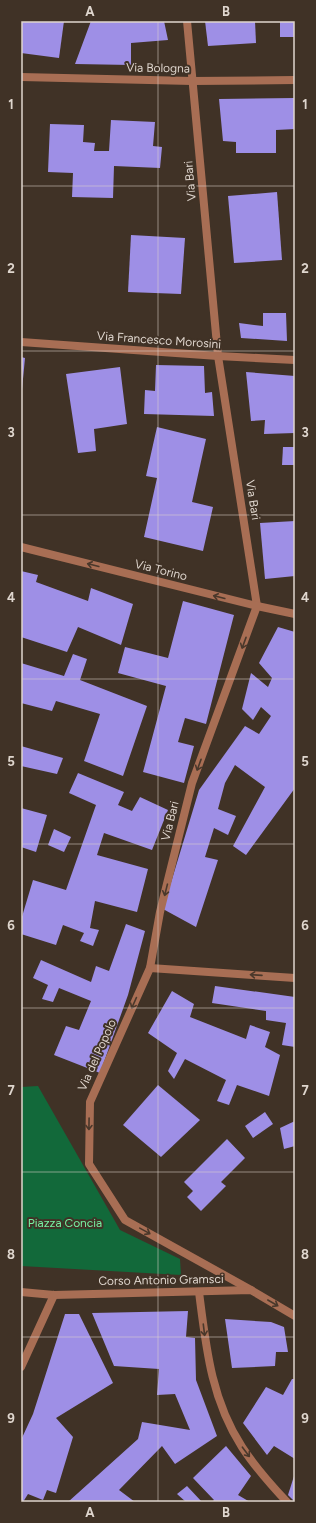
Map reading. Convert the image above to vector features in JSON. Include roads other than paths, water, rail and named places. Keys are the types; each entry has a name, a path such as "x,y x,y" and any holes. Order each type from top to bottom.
{"street":[{"name":"Via Bari","path":"150,968 160,912 192,783 257,606 218,356 187,21"},
{"name":"Via Bologna","path":"21,77 192,81 295,80"},
{"name":"Via Francesco Morosini","path":"21,342 295,360"},
{"name":"Via Torino","path":"21,547 257,606 295,614"},
{"path":"150,968 295,978"},
{"name":"Via del Popolo","path":"150,968 90,1102 89,1164 125,1220 251,1290"},
{"path":"251,1290 295,1316"},
{"name":"Corso Antonio Gramsci","path":"21,1292 54,1295 251,1290"},
{"path":"199,1292 206,1346 213,1382 225,1416 242,1447 287,1502"},
{"path":"21,1367 54,1295"}],"park label":[{"name":"Piazza Concia","path":"65,1223"}]}
